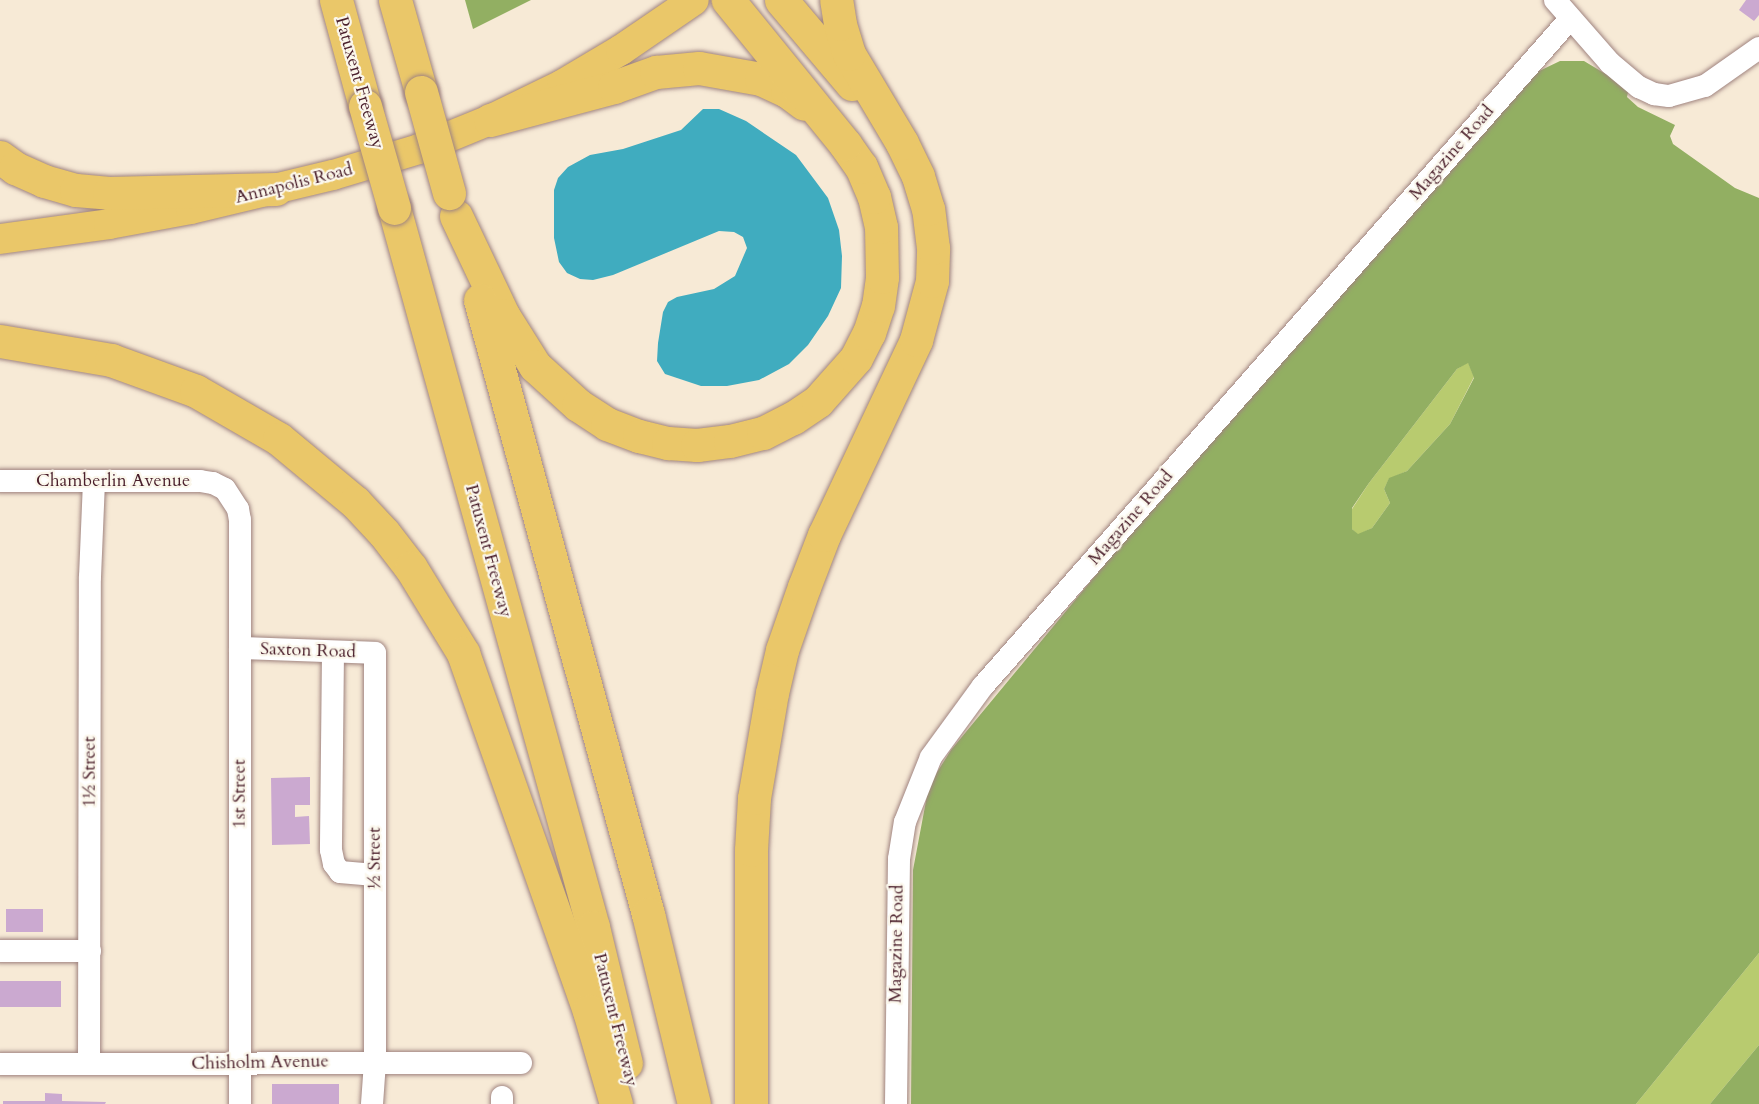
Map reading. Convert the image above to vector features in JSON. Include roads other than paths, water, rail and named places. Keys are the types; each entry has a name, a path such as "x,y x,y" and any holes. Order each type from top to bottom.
{"highway":[{"path":"320,0 363,99"},
{"name":"Patuxent Freeway","path":"336,0 592,927 636,1104"},
{"path":"395,0 648,914 694,1104"},
{"path":"453,205 517,340 535,366 556,387 607,424 639,436 668,443 697,445 730,441 763,433 793,418 819,401 856,358 869,333 878,306 884,251 874,197 861,167 831,125 728,0"},
{"path":"781,0 902,143"},
{"path":"751,1104 751,850 754,798 772,693 783,650 824,535 916,340 932,281 933,248 928,209 918,176 902,143 849,54 836,0"},
{"path":"490,120 614,87 656,72 699,68 761,79 787,91 831,125"},
{"path":"0,157 25,172 76,190 109,193 276,189"},
{"path":"0,341 111,360 196,391 279,439 356,502 384,533 411,568 463,653 589,1011 616,1104"}],"main road":[{"name":"Annapolis Road","path":"0,239 120,222 276,189 419,149 490,120 562,84 612,56 694,0"}],"street":[{"path":"1555,0 1570,19 1632,82 1654,94 1669,96 1705,86 1759,48"},
{"name":"Magazine Road","path":"896,1104 899,859 905,822 931,757 983,686 1570,19"},
{"name":"Chamberlin Avenue","path":"0,481 200,481 213,483 225,489"},
{"name":"1½ Street","path":"89,1064 90,588 94,481"},
{"name":"1st Street","path":"225,489 232,497 240,520 240,1104"},
{"name":"Saxton Road","path":"240,648 375,653"},
{"path":"333,652 331,850 334,864 340,872 375,875"},
{"name":"½ Street","path":"372,1104 375,1062 375,653"},
{"path":"0,951 90,951"},
{"name":"Chisholm Avenue","path":"0,1064 521,1063"}],"water":[{"path":"703,109 719,109 746,121 796,155 828,198 839,230 842,256 841,288 828,316 808,345 789,364 759,380 727,386 701,386 665,374 657,361 658,343 663,312 668,302 677,297 714,289 735,276 747,248 743,237 734,232 719,231 613,275 593,280 580,279 567,273 559,262 554,238 554,190 558,178 568,167 590,155 623,149 681,130"}]}
